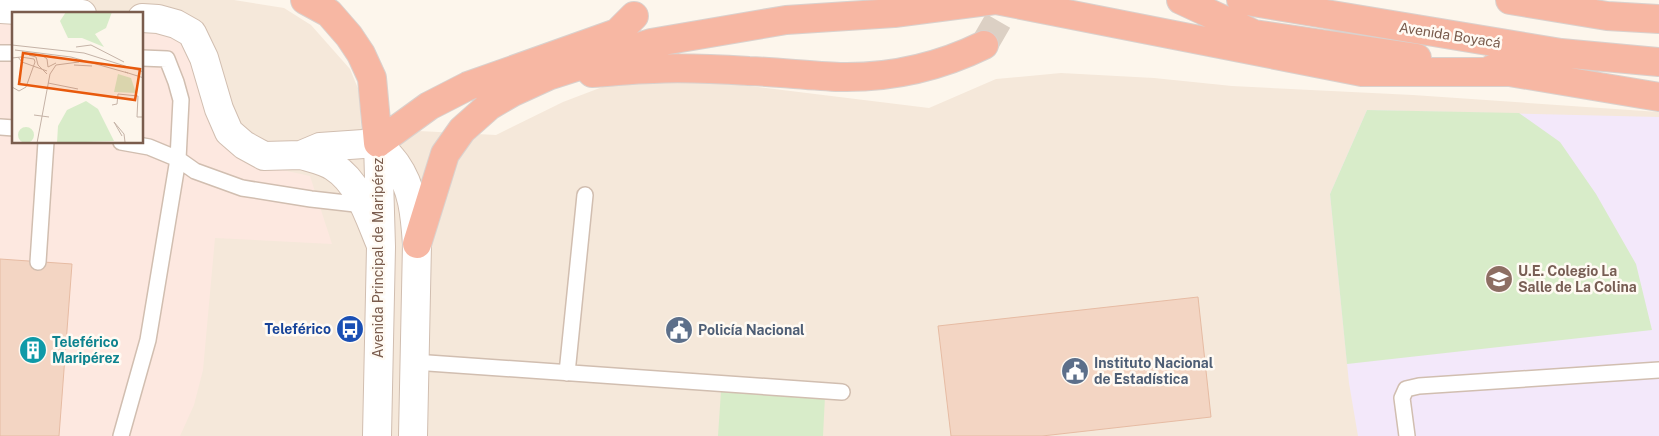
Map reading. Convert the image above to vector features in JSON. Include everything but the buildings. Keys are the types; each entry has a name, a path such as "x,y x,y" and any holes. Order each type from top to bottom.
{"highway":[{"path":"305,0 329,14 361,54 372,78 376,103 378,143"},
{"path":"417,244 445,154 462,130 489,106 513,92 548,76 651,43 786,20 894,13 995,0 1362,72 1510,72"},
{"path":"1181,0 1254,34 1510,72 1659,97"},
{"name":"Avenida Boyacá","path":"1241,0 1561,53 1659,62"},
{"path":"1510,0 1607,16 1659,19"},
{"path":"378,143 436,102 468,86 617,33 634,16"},
{"path":"548,76 654,68 749,70 841,77 881,75 912,71 936,65 984,45"}],"street":[{"path":"0,9 49,12"},
{"path":"144,18 158,19 176,24 192,34 204,58 219,110 229,132 244,145 264,156 301,155 333,166 350,182 364,205 381,246"},
{"path":"301,155 320,147 378,143"},
{"name":"Avenida Principal de Maripérez","path":"378,143 396,164 406,184 415,214 417,244 413,436"},
{"name":"Avenida Principal de Maripérez","path":"377,436 381,246 378,143"}],"lane":[{"path":"121,436 148,340 178,159 181,100 176,82 167,59 144,58"},
{"path":"38,262 46,144"},
{"path":"132,144 149,147 178,159 195,171 242,188 364,205"},
{"path":"567,373 585,195"},
{"path":"414,362 842,392"},
{"path":"1407,436 1402,398 1406,389 1659,370"}],"shaded area":[{"path":"0,0 234,0 284,8 311,25 350,69 359,91 361,128 496,135 563,102 605,86 686,78 929,108 996,79 1061,73 1154,78 1232,86 1413,95 1659,112 1659,436 0,436"},
{"path":"0,19 12,19 12,144 144,144 144,28 189,44 208,97 278,169 310,176 332,244 215,238 203,370 194,405 180,436 0,436"},
{"name":"U.E. Colegio La Salle de La Colina","path":"1367,110 1659,117 1659,436 1358,436 1349,383 1330,194"}],"green space":[{"name":"U.E. Colegio La Salle de La Colina","path":"1367,110 1519,113 1560,142 1596,194 1636,264 1652,330 1347,364 1330,194"},
{"path":"721,391 825,396 823,436 718,436"}],"tunnel":[{"path":"984,45 1010,0"}],"place":[{"name":"U.E. Colegio La Salle de La Colina","path":"1499,279"},
{"name":"Teleférico","path":"350,329"},
{"name":"Policía Nacional","path":"679,330"},
{"name":"Teleférico Maripérez","path":"33,350"},
{"name":"Instituto Nacional de Estadística","path":"1075,371"}]}
